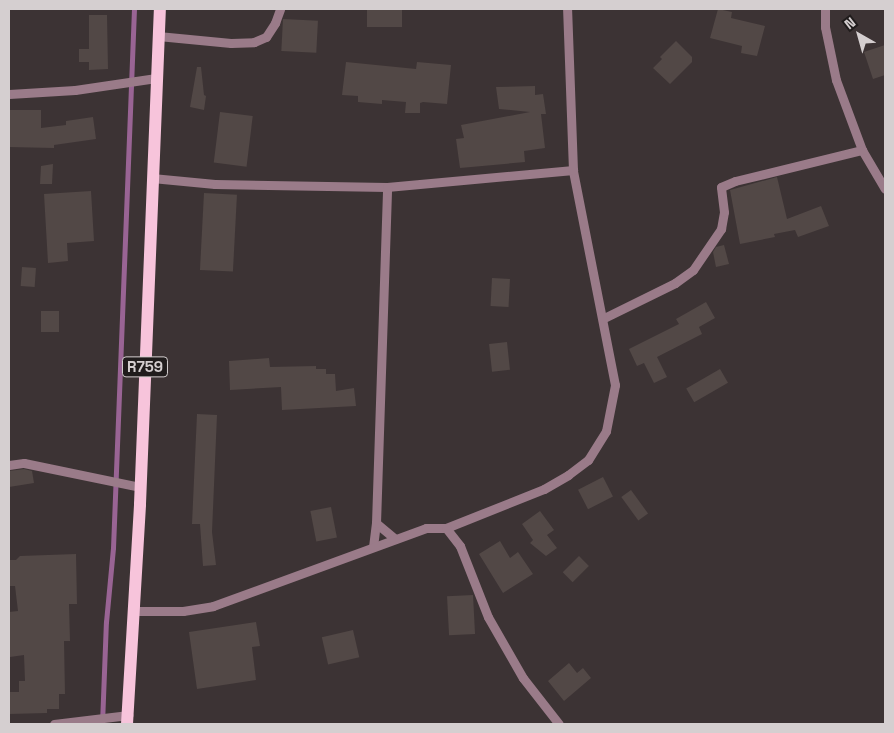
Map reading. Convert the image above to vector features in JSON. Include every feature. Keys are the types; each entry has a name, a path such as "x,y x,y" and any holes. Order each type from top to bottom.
{"main road":[{"name":"R759","path":"128,720 140,487 160,9"}],"street":[{"path":"158,36 231,43 254,42 266,37 275,23 280,9"},
{"path":"134,611 183,611 213,606 426,528 446,528 544,489 568,475 588,460 606,431 616,386 604,318 573,170 567,9"},
{"path":"825,9 824,27 836,80 862,150 885,189"},
{"path":"9,94 75,90 156,78"},
{"path":"604,318 675,283 693,270 721,229 724,212 721,187 779,170 862,150"},
{"path":"152,178 215,184 387,187 573,170"},
{"path":"373,547 376,523 387,187"},
{"path":"9,465 24,463 140,487"},
{"path":"376,523 395,539"},
{"path":"446,528 460,546 488,617 523,678 560,724"},
{"path":"54,724 128,720"}],"building":[{"path":"367,9 402,9 402,27 367,27"},
{"path":"718,9 732,12 731,18 765,26 757,56 741,53 742,46 710,38"},
{"path":"89,15 107,15 108,69 89,70 89,62 79,62 79,49 89,49"},
{"path":"283,19 318,21 316,53 281,51"},
{"path":"676,41 692,57 692,62 670,84 653,68 662,59 660,57"},
{"path":"885,45 885,75 873,79 864,52"},
{"path":"346,62 416,69 417,62 451,65 447,104 423,102 420,103 420,113 405,113 406,102 382,100 382,104 358,102 358,96 342,95"},
{"path":"197,67 201,67 204,95 206,96 204,110 190,107"},
{"path":"535,86 535,95 543,94 546,114 541,114 545,148 524,151 525,162 460,168 456,139 464,138 461,125 530,112 499,109 496,87"},
{"path":"9,110 41,110 41,128 66,125 66,121 93,117 96,139 54,145 54,148 9,147"},
{"path":"220,112 253,116 247,167 214,163"},
{"path":"53,164 52,184 40,184 41,166"},
{"path":"777,177 787,219 821,206 829,226 798,237 795,230 774,234 775,237 740,244 730,190"},
{"path":"91,191 94,241 67,243 68,261 48,263 44,194"},
{"path":"204,193 237,195 233,272 200,270"},
{"path":"724,245 729,264 716,267 713,252 716,247"},
{"path":"22,267 36,268 35,287 21,286"},
{"path":"492,278 510,279 509,307 491,306"},
{"path":"706,302 715,318 699,327 702,334 657,357 667,377 654,383 644,363 637,366 629,349 679,324 676,319"},
{"path":"41,311 59,311 59,332 41,332"},
{"path":"507,342 510,370 492,372 489,344"},
{"path":"269,358 270,367 316,366 316,369 326,369 326,374 335,374 336,391 354,388 356,406 282,410 281,387 230,390 229,361"},
{"path":"720,369 728,383 694,402 686,388"},
{"path":"197,414 217,415 212,532 216,565 203,566 200,524 192,524"},
{"path":"24,469 32,471 34,483 9,487 9,471"},
{"path":"603,477 613,497 588,509 578,490"},
{"path":"631,490 648,513 638,521 621,497"},
{"path":"331,507 337,537 316,541 310,511"},
{"path":"540,511 554,530 547,535 557,548 546,556 530,543 533,540 522,524"},
{"path":"500,541 510,558 518,552 533,574 503,593 479,554"},
{"path":"76,554 77,604 69,604 70,641 64,641 65,694 59,694 59,709 47,709 47,713 9,714 9,692 19,692 19,681 25,681 24,655 10,657 9,612 18,611 15,586 9,586 9,560 16,560 20,556"},
{"path":"579,556 589,566 573,582 563,572"},
{"path":"473,595 475,634 449,635 447,596"},
{"path":"256,622 260,646 252,647 256,680 197,689 189,632"},
{"path":"353,630 359,657 328,664 322,637"},
{"path":"569,663 577,673 583,668 591,678 564,701 548,681"}],"waterway":[{"path":"102,724 106,622 113,548 134,9"}]}
